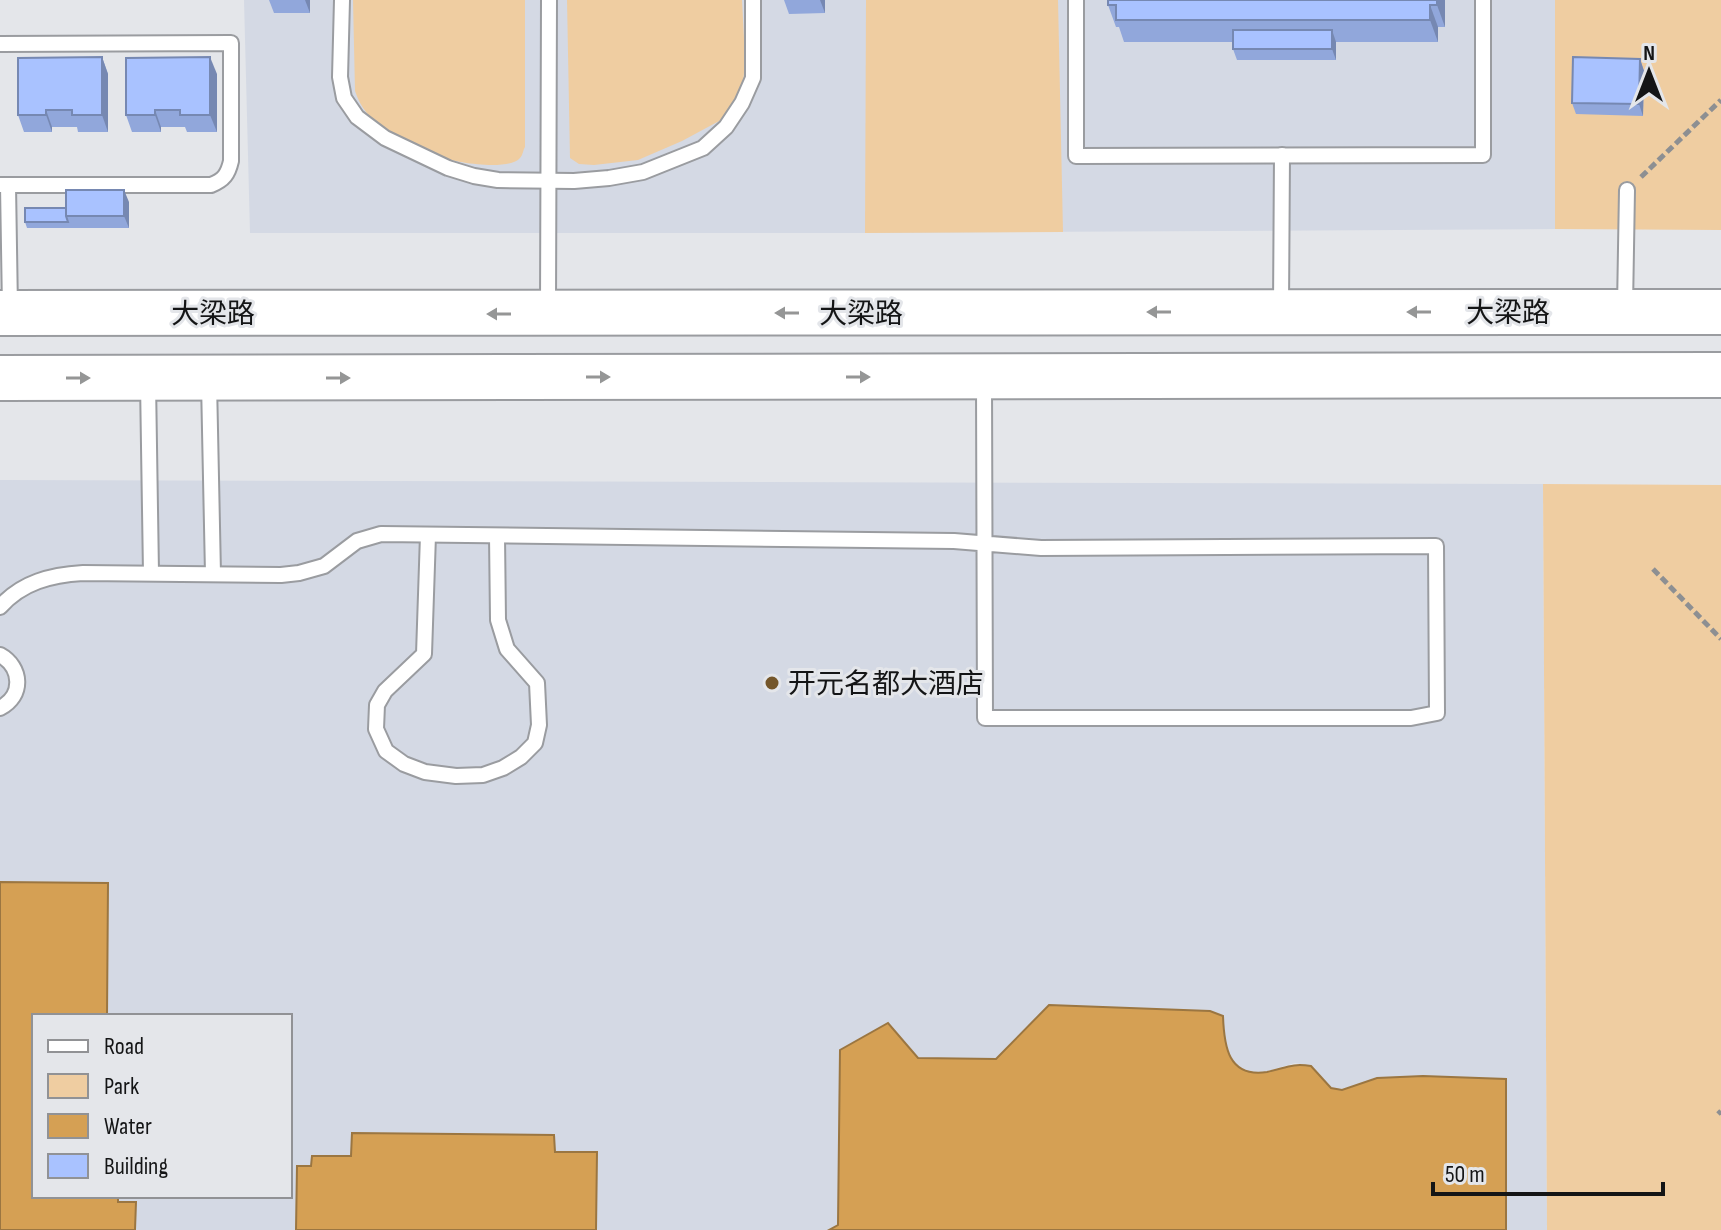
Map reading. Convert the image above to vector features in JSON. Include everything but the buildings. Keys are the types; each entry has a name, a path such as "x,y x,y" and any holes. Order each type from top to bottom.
{"main road":[{"name":"大梁路","path":"5,313 1721,312"},
{"path":"0,378 1721,375"}],"lane":[{"path":"342,0 340,77 344,98 357,117 385,138 448,168 498,180 547,181 609,178 643,172 703,148 726,127 742,103 753,78 753,0"},
{"path":"548,314 549,0"},
{"path":"1076,0 1076,156 1483,155 1483,0"},
{"path":"0,44 231,43 231,161 228,173 221,181 211,185 4,185 5,313"},
{"path":"1281,312 1282,155"},
{"path":"1625,312 1627,190"},
{"path":"0,607 22,587 65,574 299,573 324,566 357,541 381,534 954,541 985,543 1041,548 1436,546 1437,713 1411,718 985,718 985,543 984,376"},
{"path":"148,378 151,573"},
{"path":"209,378 213,574"},
{"path":"428,535 424,654 385,691 377,705 376,729 386,751 404,764 425,772 456,776 483,775 521,757 535,743 539,725 537,683 507,649 498,620 497,536"},
{"path":"0,655 9,660 18,679 12,698 0,708"}],"path":[{"path":"1627,190 1721,100"},
{"path":"1653,569 1721,639"}],"shaded area":[{"path":"244,0 1555,0 1555,229 250,233"},
{"name":"开元名都大酒店","path":"0,480 1543,484 1547,1230 1506,1230 1506,1079 1377,1078 1342,1090 1331,1088 1311,1066 1295,1063 1262,1073 1242,1071 1230,1059 1223,1016 1210,1011 1050,1005 996,1059 918,1058 840,1050 838,1225 829,1230 596,1230 597,1153 554,1152 554,1135 353,1133 352,1156 312,1156 312,1166 297,1166 296,1230 135,1230 136,1203 118,1202 118,1198 292,1198 292,1014 107,1014 108,883 0,882"}],"green space":[{"path":"353,0 525,0 525,147 520,158 494,165 448,159 404,141 375,122 363,108 355,91"},
{"path":"567,0 742,0 743,87 721,120 682,141 638,160 579,164 570,158"},
{"path":"866,0 1058,0 1063,232 865,233"},
{"path":"1555,0 1721,0 1721,230 1555,229"},
{"path":"1543,484 1721,485 1721,1230 1547,1230"}],"water":[{"path":"0,882 108,883 107,1014 32,1014 32,1198 118,1198 118,1202 136,1202 135,1230 0,1230"},
{"path":"1049,1005 1210,1011 1223,1016 1227,1048 1236,1065 1244,1070 1254,1073 1311,1066 1331,1088 1342,1090 1377,1078 1506,1079 1506,1230 829,1230 838,1225 840,1050 888,1023 918,1058 996,1059"},
{"path":"352,1133 554,1135 555,1152 597,1152 596,1230 296,1230 297,1166 311,1166 312,1156 351,1156"}],"place":[{"name":"开元名都大酒店","path":"772,683"}]}
